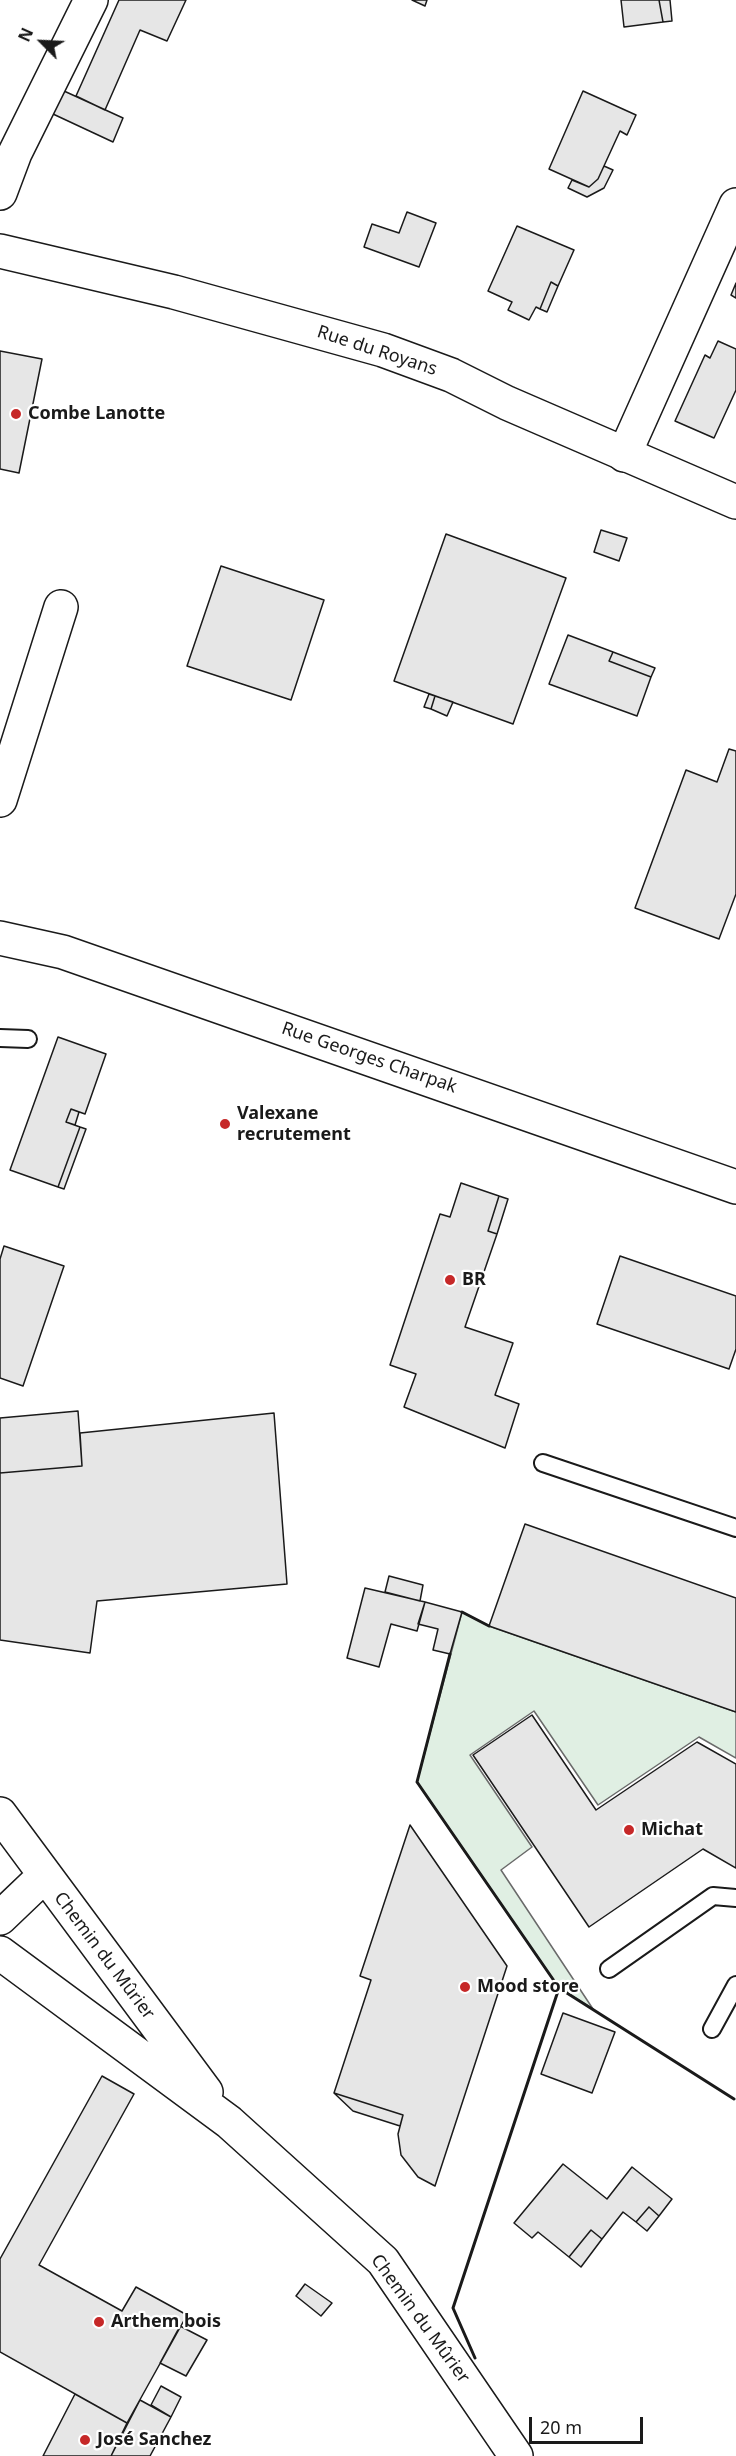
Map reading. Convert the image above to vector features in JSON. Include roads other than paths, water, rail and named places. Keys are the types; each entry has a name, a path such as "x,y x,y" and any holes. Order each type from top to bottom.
{"street":[{"path":"0,193 15,153 91,0"},
{"path":"624,454 736,205"},
{"name":"Rue du Royans","path":"0,251 184,295 382,350 451,375 736,502"},
{"path":"0,800 62,607"},
{"name":"Rue Georges Charpak","path":"0,938 63,952 736,1186"},
{"name":"Chemin du Mûrier","path":"0,1814 229,2122"},
{"name":"Chemin du Mûrier","path":"0,1918 44,1876"},
{"name":"Chemin du Mûrier","path":"0,1953 229,2122 383,2261 516,2456"}],"lane":[{"path":"0,1038 28,1038"},
{"path":"543,1463 736,1528"},
{"path":"609,1969 713,1896 736,1898"},
{"path":"712,2030 736,1985"}],"place":[{"name":"Combe Lanotte","path":"16,414"},
{"name":"Valexane recrutement","path":"225,1124"},
{"name":"BR","path":"450,1280"},
{"name":"Michat","path":"629,1830"},
{"name":"Mood store","path":"465,1987"},
{"name":"Arthem bois","path":"99,2322"},
{"name":"José Sanchez","path":"85,2440"}]}
